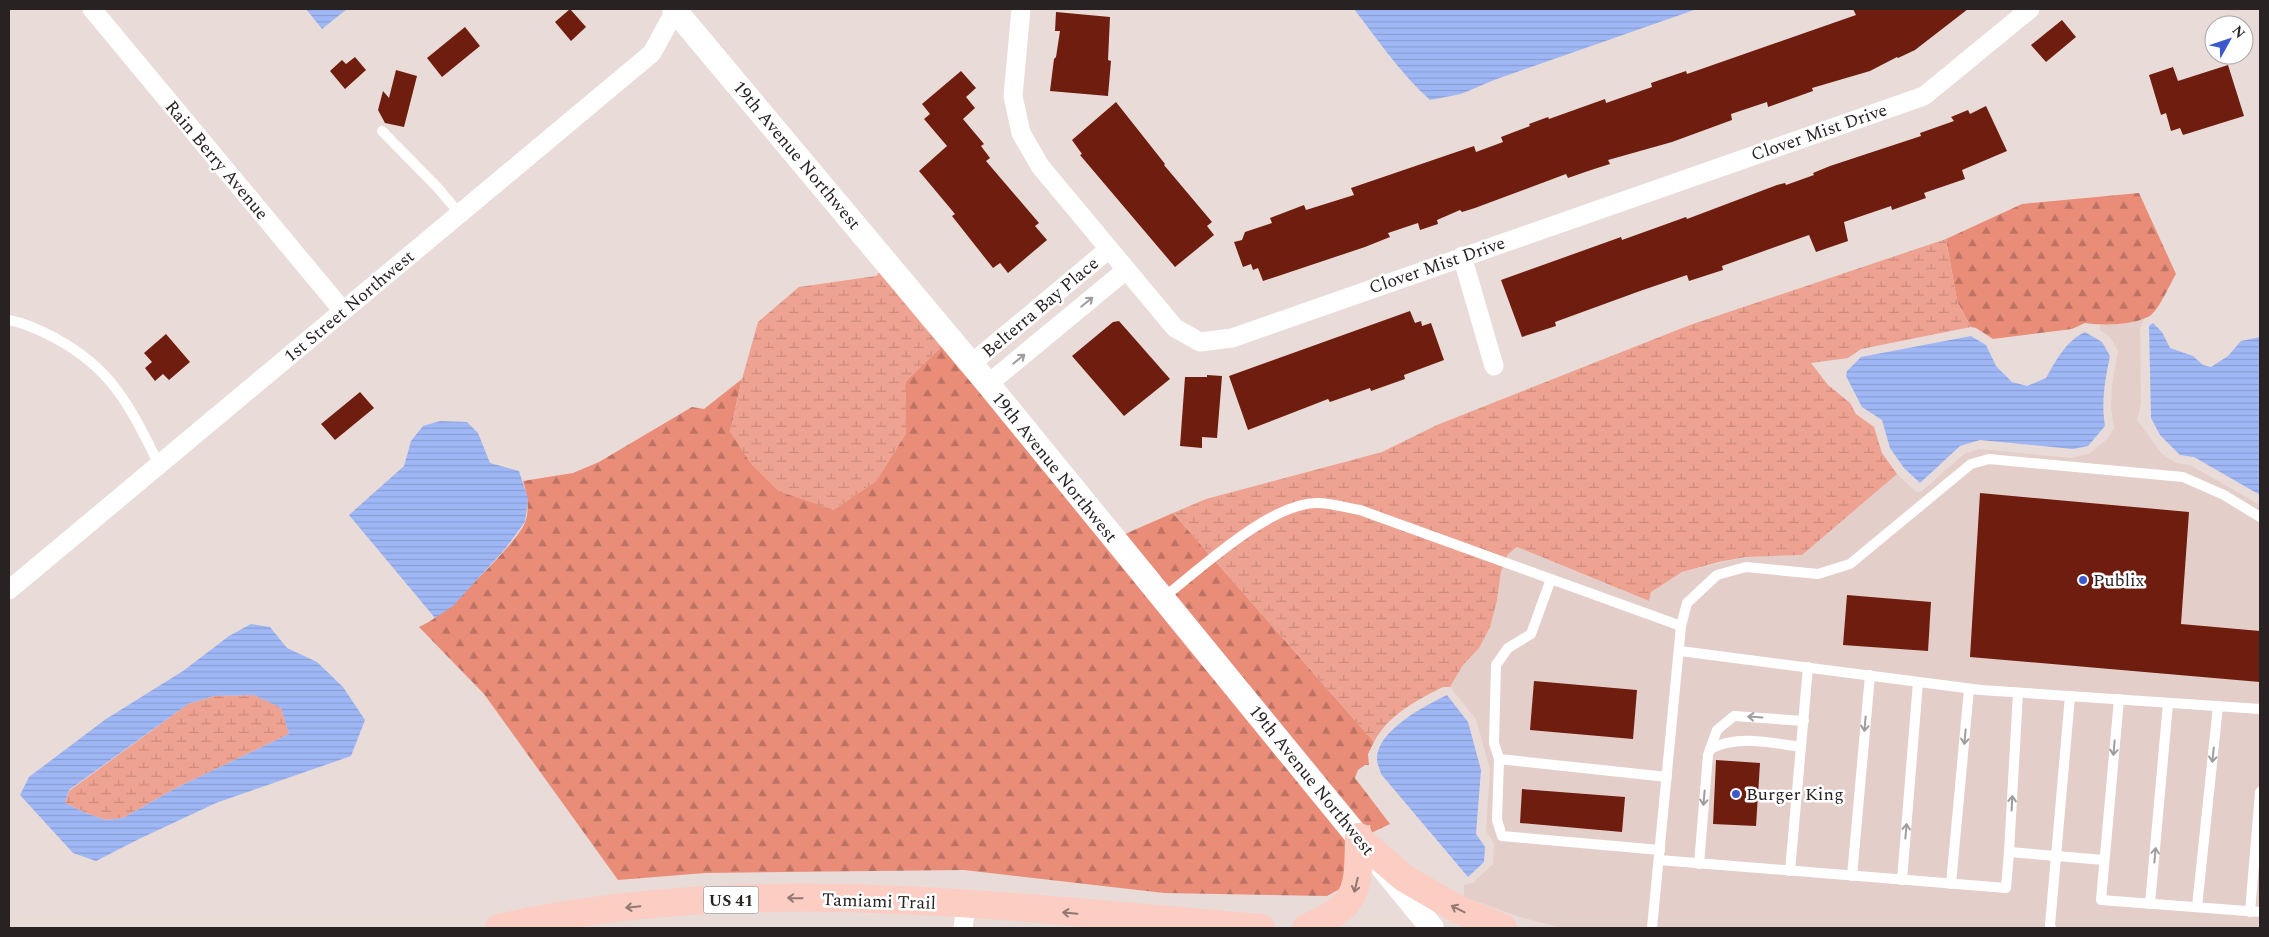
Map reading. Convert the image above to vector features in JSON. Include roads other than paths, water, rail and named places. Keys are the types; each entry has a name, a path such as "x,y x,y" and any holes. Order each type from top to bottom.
{"main road":[{"path":"1306,928 1330,918 1345,906 1354,893 1364,842"},
{"path":"1364,842 1404,878 1459,910 1503,928"},
{"name":"Tamiami Trail","path":"499,928 597,911 677,902 753,898 857,899 964,916 1261,928"}],"street":[{"name":"Rain Berry Avenue","path":"92,9 343,311"},
{"name":"1st Street Northwest","path":"9,590 652,54 675,9"},
{"name":"19th Avenue Northwest","path":"675,9 972,364 1364,842 1432,928"},
{"name":"Clover Mist Drive","path":"1022,9 1013,96 1021,133 1040,166 1175,328 1200,342 1232,338 1924,96 2030,9"},
{"name":"Belterra Bay Place","path":"972,364 1109,249"},
{"path":"1462,256 1494,366"},
{"name":"Belterra Bay Place","path":"988,384 1126,270"},
{"path":"1032,313 1050,334"}],"lane":[{"path":"382,131 437,187 460,214"},
{"path":"9,320 18,322 74,348 97,366 116,386 138,422 159,465"},
{"path":"1652,928 1681,626 1687,603 1717,575 1746,567 1818,574 1850,564 1971,464 1989,459 2183,477 2224,495 2260,517"},
{"path":"1163,598 1256,525 1288,510 1317,503 1360,510 1681,626"},
{"path":"1551,579 1531,634 1508,648 1496,665 1494,743 1499,759 1497,820 1502,836 1659,855 1699,864 2006,888 2018,693"},
{"path":"1680,651 2018,693 2260,709"},
{"path":"1790,871 1808,667"},
{"path":"1852,876 1870,675"},
{"path":"1902,880 1918,682"},
{"path":"1951,884 1969,688"},
{"path":"2050,927 2070,696"},
{"path":"2119,699 2101,900 2255,912 2260,792"},
{"path":"2150,904 2168,703"},
{"path":"2197,907 2218,706"},
{"path":"1699,864 1710,749 1717,730 1734,716 1804,721"},
{"path":"1710,749 1721,744 1747,740 1801,748"},
{"path":"1499,759 1667,777"},
{"path":"2008,852 2104,860"}],"water":[{"path":"306,9 347,9 322,29"},
{"path":"1354,9 1697,9 1494,80 1461,94 1430,100 1400,68"},
{"path":"2153,323 2162,332 2170,348 2193,356 2203,365 2211,367 2228,356 2241,341 2260,337 2260,495 2194,457 2180,455 2160,435 2151,418 2149,326"},
{"path":"2085,332 2102,342 2110,356 2105,382 2105,426 2088,446 2073,449 1980,440 1960,446 1920,483 1904,468 1890,448 1882,420 1862,407 1846,376 1847,371 1861,357 1971,336 1986,345 1996,366 2012,382 2027,386 2046,378 2067,346"},
{"path":"440,421 467,422 478,433 490,463 519,471 528,499 525,522 505,549 453,606 435,618 349,515 404,466 411,441 423,426"},
{"path":"251,624 270,627 287,648 317,662 343,687 365,720 351,756 216,803 96,861 73,853 20,795 29,777 106,719 183,671 229,636","holes":["254,695 281,708 289,734 176,788 123,818 106,820 65,803 69,790 188,704 214,696"]},
{"path":"1447,695 1468,722 1481,770 1476,834 1485,847 1484,862 1468,877 1381,774 1377,761 1379,749 1393,729 1415,712"}],"place":[{"name":"Publix","path":"2083,580"},
{"name":"Burger King","path":"1736,794"}]}
